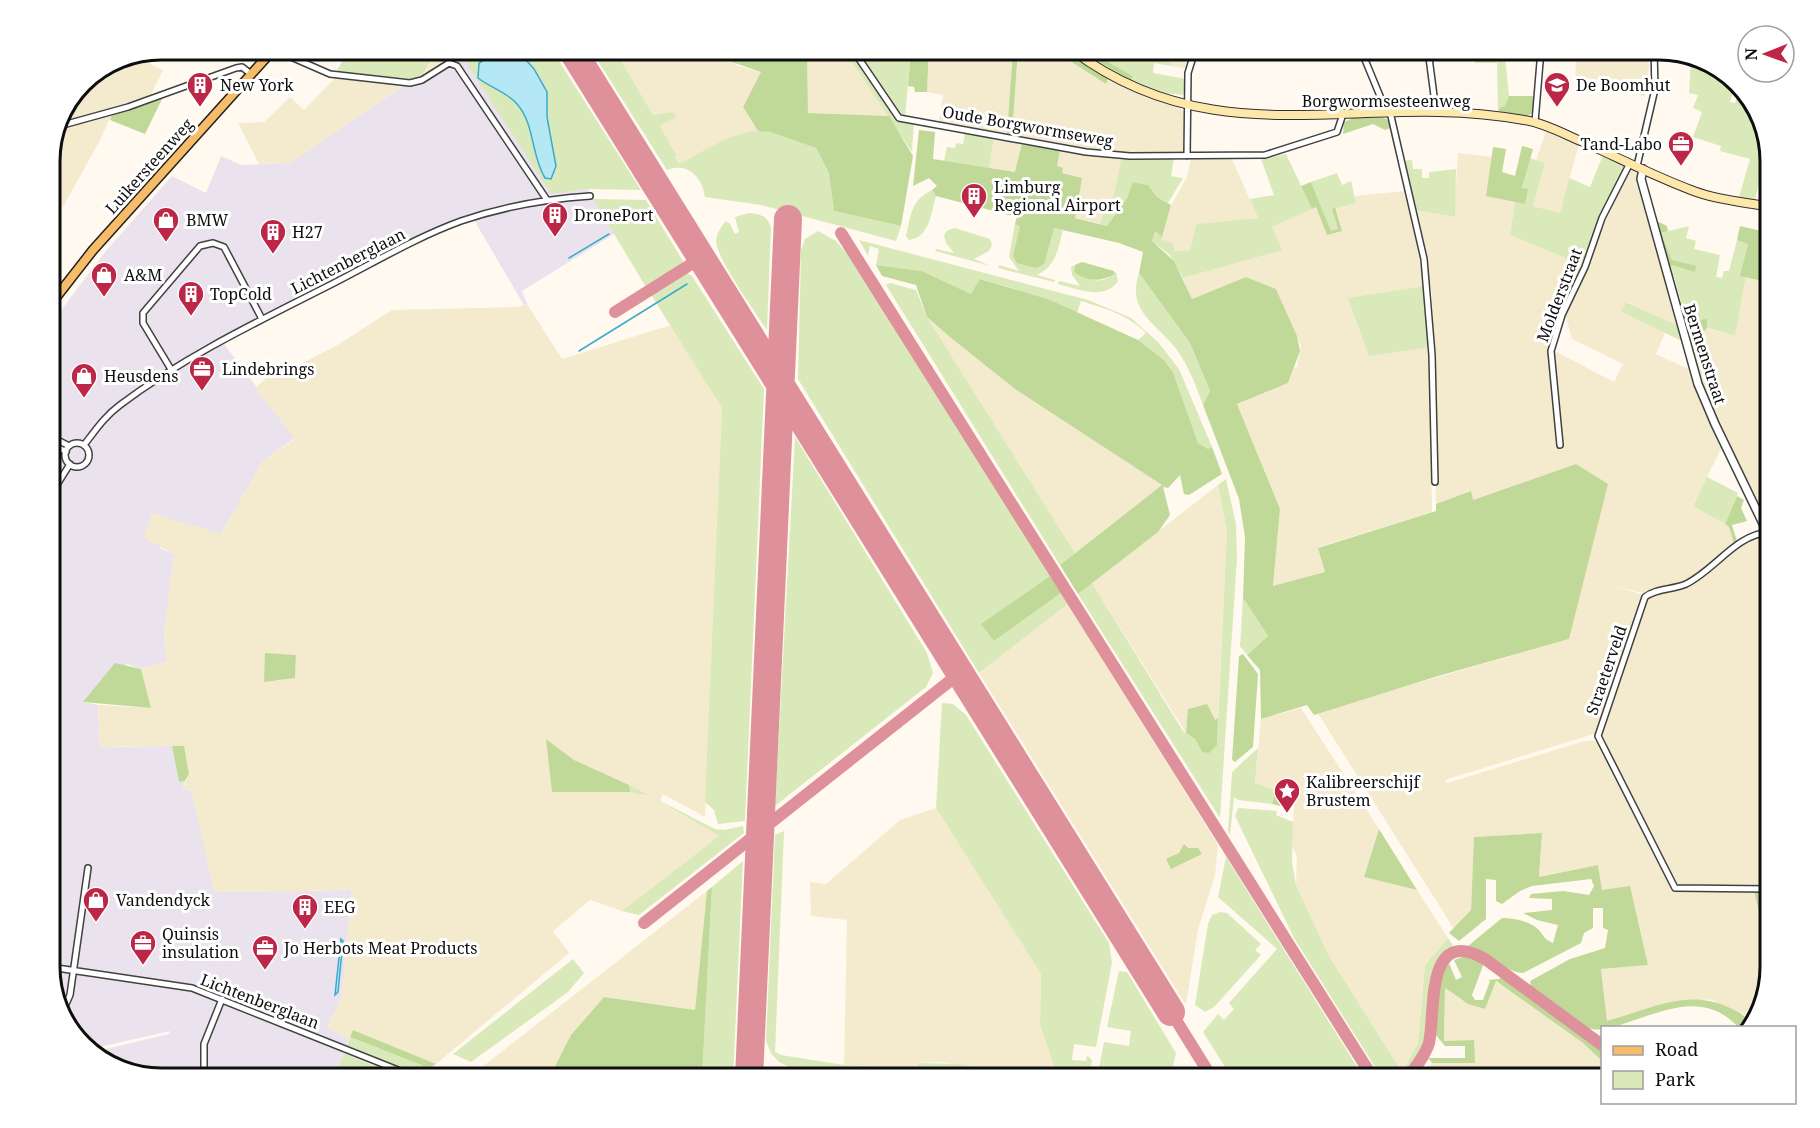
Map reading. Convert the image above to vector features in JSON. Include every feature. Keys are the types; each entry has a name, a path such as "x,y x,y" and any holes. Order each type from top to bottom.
{"main road":[{"name":"Luikersteenweg","path":"60,292 93,250 263,60"},
{"name":"Borgwormsesteenweg","path":"1088,60 1122,81 1189,106 1260,116 1436,111 1535,122 1707,195 1760,205"}],"street":[{"path":"297,60 330,74 407,82 422,80 449,63 457,66 547,200"},
{"name":"Oude Borgwormseweg","path":"860,60 899,118 1104,154 1254,156 1282,151 1336,132 1340,130 1343,114"},
{"path":"1187,156 1190,65 1194,60"},
{"path":"1365,60 1388,113 1424,259 1432,355 1435,482"},
{"path":"1429,60 1436,111"},
{"path":"1535,122 1539,60"},
{"name":"Molderstraat","path":"1560,445 1551,359 1553,344 1602,218 1636,166 1654,89 1654,60"},
{"path":"67,124 128,107 236,68 242,67 251,74"},
{"name":"Bermenstraat","path":"1636,166 1698,384 1715,424 1760,514"},
{"name":"Lichtenberglaan","path":"84,445 120,405 172,371 262,319 432,233 487,213 547,200 590,196"},
{"path":"172,371 143,323 142,313 201,246 213,243 224,247 262,319"},
{"path":"60,443 68,449 70,464 60,480"},
{"path":"68,449 76,443 84,445 88,451 87,462 78,467 70,464"},
{"path":"60,446 68,449"},
{"name":"Straeterveld","path":"1760,533 1755,533 1743,540 1687,583 1645,597 1598,736 1675,888 1760,889"},
{"path":"66,1002 69,999 74,971 88,868"},
{"name":"Lichtenberglaan","path":"60,969 192,988 393,1068"},
{"path":"204,1068 204,1044 222,999"}],"shaded area":[{"path":"432,60 451,60 423,76"},
{"path":"461,60 465,60 551,193 588,189 614,234 522,291 527,304 524,305 474,220 434,234 224,344 295,438 263,461 221,534 159,548 174,554 164,636 167,662 141,669 127,664 83,702 98,705 100,747 172,746 179,782 185,781 183,789 192,791 215,892 352,890 342,998 327,1027 349,1039 338,1068 208,1068 207,1046 203,1042 202,1068 161,1068 135,1065 103,1050 169,1034 170,1031 99,1047 81,1029 74,1018 65,1000 60,974 60,312 105,252 172,176 206,193 221,156 241,165 290,163 406,84 418,85"},
{"path":"621,60 735,60 735,65 761,72 743,107 758,131 734,137 679,164 675,156 677,154 660,126 675,117 673,113 653,115"},
{"path":"807,60 851,60 889,116 808,113"},
{"path":"929,60 1013,60 1007,134 939,122 943,95 927,92"},
{"path":"1017,60 1069,60 1106,84 1108,79 1145,97 1179,108 1185,113 1184,151 1180,154 1116,153 1012,135"},
{"path":"1171,60 1189,60 1187,69 1171,66"},
{"path":"1576,60 1648,60 1645,97 1600,80 1575,76"},
{"path":"141,62 163,70 149,99 68,122 77,105 105,77"},
{"path":"335,78 406,84 290,163 259,164 238,123 264,122 290,97 304,110"},
{"path":"113,112 60,212 60,154 67,125"},
{"path":"1547,129 1579,144 1560,213 1533,206 1545,163 1536,160"},
{"path":"994,137 1022,143 1016,172 989,168"},
{"path":"1060,150 1121,159 1111,209 1105,208 1100,224 1074,217 1062,173 1057,167"},
{"path":"1458,153 1492,157 1486,195 1515,202 1510,235 1584,266 1566,304 1553,350 1614,382 1623,364 1572,339 1565,314 1629,169 1634,169 1677,325 1627,302 1621,312 1665,333 1656,354 1690,370 1722,447 1693,505 1729,527 1734,544 1701,572 1677,585 1647,594 1610,585 1644,595 1597,733 1445,780 1447,783 1584,741 1598,741 1674,889 1754,891 1760,920 1760,967 1757,993 1747,1016 1710,999 1607,1021 1601,969 1648,965 1630,887 1602,890 1598,865 1539,877 1542,833 1474,837 1471,910 1454,929 1317,712 1569,639 1576,464 1473,500 1470,491 1436,504 1432,294 1415,210 1454,217"},
{"path":"1191,159 1232,159 1258,218 1196,224 1190,250 1174,251 1161,240 1168,211 1187,177"},
{"path":"1405,191 1425,286 1348,299 1430,347 1432,512 1319,547 1325,572 1273,587 1280,509 1237,404 1288,383 1294,368 1297,367 1301,346 1276,289 1246,277 1192,299 1183,278 1281,250 1272,227 1316,207 1327,235 1342,230 1335,207 1356,203 1355,196"},
{"path":"1746,277 1760,279 1760,508 1712,410 1690,347 1690,332 1700,336 1707,328 1735,336"},
{"path":"527,304 562,359 671,325 722,408 705,817 663,794 661,798 661,802 719,836 622,911 590,900 553,931 569,953 436,1064 353,1030 349,1039 327,1027 342,998 352,890 214,892 192,791 183,789 189,774 184,746 100,747 98,705 151,708 141,669 167,662 164,636 174,554 144,538 152,513 221,534 263,461 295,439 255,388 286,360 290,368 299,365 339,344 392,310 517,307","holes":["296,655 295,678 275,681","547,740 574,760 651,796 634,792 583,792"]},
{"path":"927,317 1015,389 1162,485 1075,553"},
{"path":"1218,485 1227,530 1218,718 1215,721 1209,710 1193,707 1188,710 1186,733 1092,583"},
{"path":"1754,537 1760,537 1760,888 1678,886 1600,734 1645,601 1649,596 1684,586 1709,572"},
{"path":"1068,604 1218,845 1215,876 1198,929 1186,1005 979,673"},
{"path":"1301,708 1379,829 1364,877 1417,890 1448,938 1425,965 1418,1043 1404,1068 1399,1068 1329,956 1296,885 1297,856 1292,846 1294,804 1279,791 1255,783 1261,719"},
{"path":"936,808 1041,974 1040,1025 1055,1068 976,1068 940,1062 919,1063 917,1068 844,1065 847,920 811,916 810,882 826,884 900,820"},
{"path":"707,891 695,1010 604,997 571,1035 554,1068 481,1068"},
{"path":"1495,981 1583,1043 1601,1060 1601,1068 1428,1068 1432,1063 1474,1063 1474,1040 1444,1041 1445,988 1461,1000 1485,1009"}],"green space":[{"path":"343,60 431,60 422,76 415,79 336,72"},
{"path":"465,60 558,60 641,190 588,189 551,194"},
{"path":"597,60 621,60 653,115 673,112 676,117 660,126 677,155 675,156 679,164 717,144 747,132 764,131 787,136 816,148 829,173 834,211 901,226 896,241 761,205 705,197 701,183 693,173 681,168 667,170"},
{"path":"732,60 807,60 808,113 889,116 913,156 901,226 834,211 829,173 816,148 771,132 758,131 743,107 761,72"},
{"path":"851,60 857,60 899,121 914,122 912,152"},
{"path":"862,60 910,60 905,117 900,116"},
{"path":"910,60 929,60 927,92 915,92 914,87 908,86"},
{"path":"1012,60 1017,60 1012,135 1007,134"},
{"path":"1069,60 1079,60 1108,79 1106,84"},
{"path":"1096,60 1105,60 1133,76 1131,81"},
{"path":"1105,60 1171,60 1171,66 1154,63 1153,73 1186,79 1183,95 1165,93 1131,81 1133,76"},
{"path":"1474,60 1505,60 1509,96 1505,107 1498,109 1497,63 1475,63"},
{"path":"1691,65 1721,81 1733,93 1730,102 1735,103 1737,98 1750,116 1760,154 1760,178 1755,200 1739,197 1750,159 1720,151 1721,146 1693,137 1702,112 1693,108 1698,95 1689,93"},
{"path":"1509,96 1534,96 1532,113 1528,116 1499,111 1498,109 1505,106"},
{"path":"163,97 145,134 110,120 113,112"},
{"path":"1353,118 1384,118 1390,121 1391,128 1385,130 1373,124 1343,134 1344,122"},
{"path":"919,130 935,132 933,159 1015,172 1022,143 1060,150 1057,166 1063,168 1062,173 1082,178 1075,218 1107,226 1127,198 1133,182 1148,185 1157,197 1171,205 1162,237 1155,231 1152,241 1174,261 1192,299 1246,277 1276,289 1297,336 1300,351 1288,383 1237,404 1280,509 1273,586 1325,572 1318,548 1436,511 1436,504 1471,491 1473,500 1576,464 1608,484 1569,639 1438,676 1314,715 1307,705 1261,719 1260,670 1247,655 1268,636 1243,598 1245,537 1239,499 1203,405 1210,391 1190,343 1139,273 1143,252 1119,243 1054,228 1044,264 1036,268 1017,263 1013,256 1020,226 1015,224 1017,217 936,196 932,190 937,186 929,178 913,186"},
{"path":"965,132 994,137 989,168 944,161 947,147 955,148 956,143 963,144"},
{"path":"1522,146 1533,149 1522,188 1528,189 1525,204 1486,196 1493,147 1506,149 1502,172 1515,176"},
{"path":"1286,154 1312,209 1272,227 1282,250 1183,278 1170,255 1152,241 1155,231 1162,237 1162,240 1173,243 1174,251 1190,250 1196,224 1258,218 1250,199 1274,195 1261,159"},
{"path":"1603,155 1627,166 1584,266 1510,235 1515,202 1525,203 1522,188 1530,158 1545,163 1533,206 1560,213 1569,178 1590,187"},
{"path":"1121,159 1174,159 1171,176 1183,178 1168,203 1157,197 1148,185 1133,182 1127,198 1107,226 1100,224 1105,207 1111,209"},
{"path":"1412,160 1413,169 1422,169 1422,178 1429,178 1429,172 1456,169 1455,217 1415,210 1402,161"},
{"path":"1337,173 1342,185 1351,181 1356,203 1332,209 1338,229 1331,231 1311,182"},
{"path":"1311,182 1331,231 1338,229 1332,209 1335,207 1342,231 1327,235 1316,207 1312,209 1301,186"},
{"path":"932,190 936,196 931,217 921,234 909,240 906,236 913,209 920,198"},
{"path":"593,199 646,200 683,261 683,265 646,287"},
{"path":"749,213 763,216 771,228 767,330 723,261 716,242 718,233 726,221 735,234 739,232 735,217"},
{"path":"1659,222 1667,226 1668,231 1661,233 1672,260 1696,266 1695,272 1667,264 1655,223"},
{"path":"1015,224 1021,225 1013,256 1054,228 1063,230 1052,262 1037,275 1055,280 1054,282 998,268 999,265 1019,271 1009,257"},
{"path":"1689,226 1686,238 1696,241 1694,249 1720,255 1716,277 1722,278 1724,271 1729,271 1737,240 1748,244 1741,276 1746,277 1735,336 1705,327 1706,320 1686,322 1674,276 1671,276 1667,264 1695,272 1672,260 1661,233"},
{"path":"1740,226 1760,231 1760,280 1740,276 1748,244 1737,240"},
{"path":"955,228 990,239 992,245 989,251 974,259 991,266 935,251 936,249 954,253 946,243 944,235 948,230"},
{"path":"818,231 836,241 850,257 1050,576 982,624 994,641 1061,593 1068,604 979,673 798,379 801,250 805,239"},
{"path":"859,240 1088,300 1131,318 1158,342 1179,369 1212,447 1208,449 1198,443 1173,372 1164,360 1138,340 1146,333 1132,321 1081,301 1077,313 1048,299 981,279 971,294 922,271 876,265 879,249 870,246 868,256"},
{"path":"1082,262 1114,271 1115,274 1099,280 1084,278 1074,272 1075,265"},
{"path":"876,265 922,271 971,294 980,279 1048,299 1138,340 1164,360 1173,372 1198,443 1208,449 1212,447 1222,474 1189,495 1184,494 1180,475 1168,488 1163,487 1170,515 1158,532 1078,594 1060,565 1162,485 1015,389 927,317 916,285 882,276"},
{"path":"1075,265 1074,272 1085,277 1101,280 1116,272 1118,281 1106,291 1098,292 1082,291 1058,284 1059,281 1080,286 1072,275 1071,267"},
{"path":"685,272 692,276 764,389 745,821 718,824 714,810 705,802 722,408 650,293"},
{"path":"1139,273 1190,343 1210,391 1203,405 1181,356 1140,307 1136,286"},
{"path":"1671,276 1673,276 1686,322 1707,319 1707,328 1700,336 1690,333 1693,347 1690,347"},
{"path":"890,283 916,290 927,317 1075,553 1060,565 886,285"},
{"path":"1425,286 1430,347 1369,356 1348,298"},
{"path":"1626,302 1677,325 1682,341 1621,312"},
{"path":"795,437 927,653 933,673 926,687 775,806"},
{"path":"1707,477 1738,493 1725,524 1693,506"},
{"path":"1226,479 1236,525 1237,558 1220,818 1078,594 1092,583 1183,731 1195,739 1202,752 1217,745 1227,530 1218,485"},
{"path":"1737,496 1744,500 1741,508 1747,521 1732,525 1737,541 1734,544 1729,527 1725,524"},
{"path":"1050,576 1061,593 994,641 981,624"},
{"path":"1243,598 1268,636 1247,655 1240,646"},
{"path":"265,653 296,655 295,678 264,682"},
{"path":"1243,654 1258,674 1253,747 1235,762 1232,760 1239,656"},
{"path":"115,663 141,669 151,708 83,702"},
{"path":"942,703 953,704 966,715 1109,943 1112,963 1096,1047 1074,1044 1072,1060 1086,1061 1087,1055 1092,1060 1091,1068 1055,1068 1040,1025 1041,974 936,808"},
{"path":"1207,704 1215,720 1218,718 1217,745 1209,753 1202,752 1195,739 1186,733 1188,709"},
{"path":"546,739 574,760 629,785 630,792 552,792"},
{"path":"172,746 184,746 189,774 185,781 179,782"},
{"path":"1258,748 1255,783 1279,791 1275,794 1272,804 1238,800 1234,797 1230,835 1228,831 1232,772"},
{"path":"629,785 650,796 630,792"},
{"path":"1279,791 1290,796 1294,804 1287,808 1272,804 1275,794"},
{"path":"654,798 715,829 724,830 743,826 744,833 639,915 622,911 719,836"},
{"path":"1238,808 1277,811 1276,815 1293,822 1292,862 1296,885 1329,956 1399,1068 1376,1068 1294,938 1235,816"},
{"path":"1379,829 1417,890 1364,877"},
{"path":"784,831 775,1052 781,1055 844,1065 899,1068 789,1067 779,1062 771,1053 766,1041 775,835"},
{"path":"1542,833 1539,877 1598,865 1602,890 1630,886 1648,965 1601,969 1607,1021 1667,1003 1697,1000 1728,1007 1745,1016 1741,1026 1737,1026 1725,1016 1711,1009 1697,1006 1668,1009 1614,1026 1592,1029 1569,1017 1531,987 1530,981 1570,959 1605,948 1608,930 1603,928 1603,908 1593,908 1593,928 1584,933 1581,943 1523,973 1508,969 1468,946 1502,918 1516,919 1531,924 1553,943 1558,925 1537,920 1523,913 1552,910 1552,899 1529,898 1531,894 1563,891 1589,895 1594,886 1591,879 1532,886 1520,891 1502,904 1496,901 1496,880 1486,879 1486,919 1459,941 1449,933 1471,910 1474,837"},
{"path":"1184,844 1188,848 1198,848 1202,854 1171,869 1166,859 1179,853"},
{"path":"1226,857 1358,1068 1226,1068 1203,1032 1218,1014 1224,1020 1234,1009 1229,1003 1277,949 1218,897"},
{"path":"743,861 733,1068 703,1068 712,887"},
{"path":"712,887 703,1068 554,1068 571,1035 604,997 695,1010 707,891"},
{"path":"1754,891 1760,891 1760,917"},
{"path":"1220,912 1227,913 1261,944 1255,950 1261,955 1214,1007 1205,1012 1195,1005 1208,924 1212,915"},
{"path":"1448,938 1453,946 1441,958 1430,980 1427,1028 1418,1056 1409,1068 1404,1068 1418,1043 1425,965"},
{"path":"1465,956 1473,957 1484,963 1472,995 1475,1000 1483,1000 1490,981 1488,980 1499,979 1501,976 1601,1049 1601,1060 1583,1043 1496,981 1485,1009 1468,1004 1445,988 1444,1041 1474,1040 1475,1063 1432,1063 1428,1058 1465,1058 1465,1046 1445,1046 1435,1034 1440,973 1449,963 1456,980 1462,977 1454,960"},
{"path":"573,959 584,973 568,992 471,1062 453,1054"},
{"path":"1119,971 1127,972 1176,1053 1172,1068 1099,1068 1104,1042 1129,1046 1131,1031 1107,1027"},
{"path":"353,1030 436,1064 429,1068 350,1037"},
{"path":"350,1037 429,1068 402,1068 347,1046"},
{"path":"344,1053 379,1068 338,1068"},
{"path":"918,1063 957,1064 980,1068 917,1068"}],"water":[{"path":"484,60 526,60 534,69 547,92 547,117 556,166 551,179 545,178 537,160 523,112 509,96 478,78 479,63"},
{"path":"341,939 343,941 338,992 335,995"}],"waterway":[{"path":"569,258 609,234"},
{"path":"579,351 687,284"}],"taxiway":[{"path":"841,233 1367,1068"},
{"path":"615,312 701,258"},
{"path":"644,923 960,673"},
{"path":"1414,1068 1429,1043 1434,994 1442,962 1452,953 1465,951 1485,959 1601,1044"},
{"path":"1171,1012 1206,1068"}],"runway":[{"path":"578,60 1171,1012"},
{"path":"749,1068 788,219"}],"place":[{"name":"New York","path":"200,108"},
{"name":"De Boomhut","path":"1557,108"},
{"name":"Tand-Labo","path":"1681,167"},
{"name":"Limburg Regional Airport","path":"974,219"},
{"name":"DronePort","path":"555,238"},
{"name":"BMW","path":"166,243"},
{"name":"H27","path":"273,255"},
{"name":"A&M","path":"104,298"},
{"name":"TopCold","path":"191,317"},
{"name":"Lindebrings","path":"202,392"},
{"name":"Heusdens","path":"84,399"},
{"name":"Kalibreerschijf Brustem","path":"1287,814"},
{"name":"Vandendyck","path":"96,923"},
{"name":"EEG","path":"305,930"},
{"name":"Quinsis insulation","path":"143,966"},
{"name":"Jo Herbots Meat Products","path":"265,971"}]}
